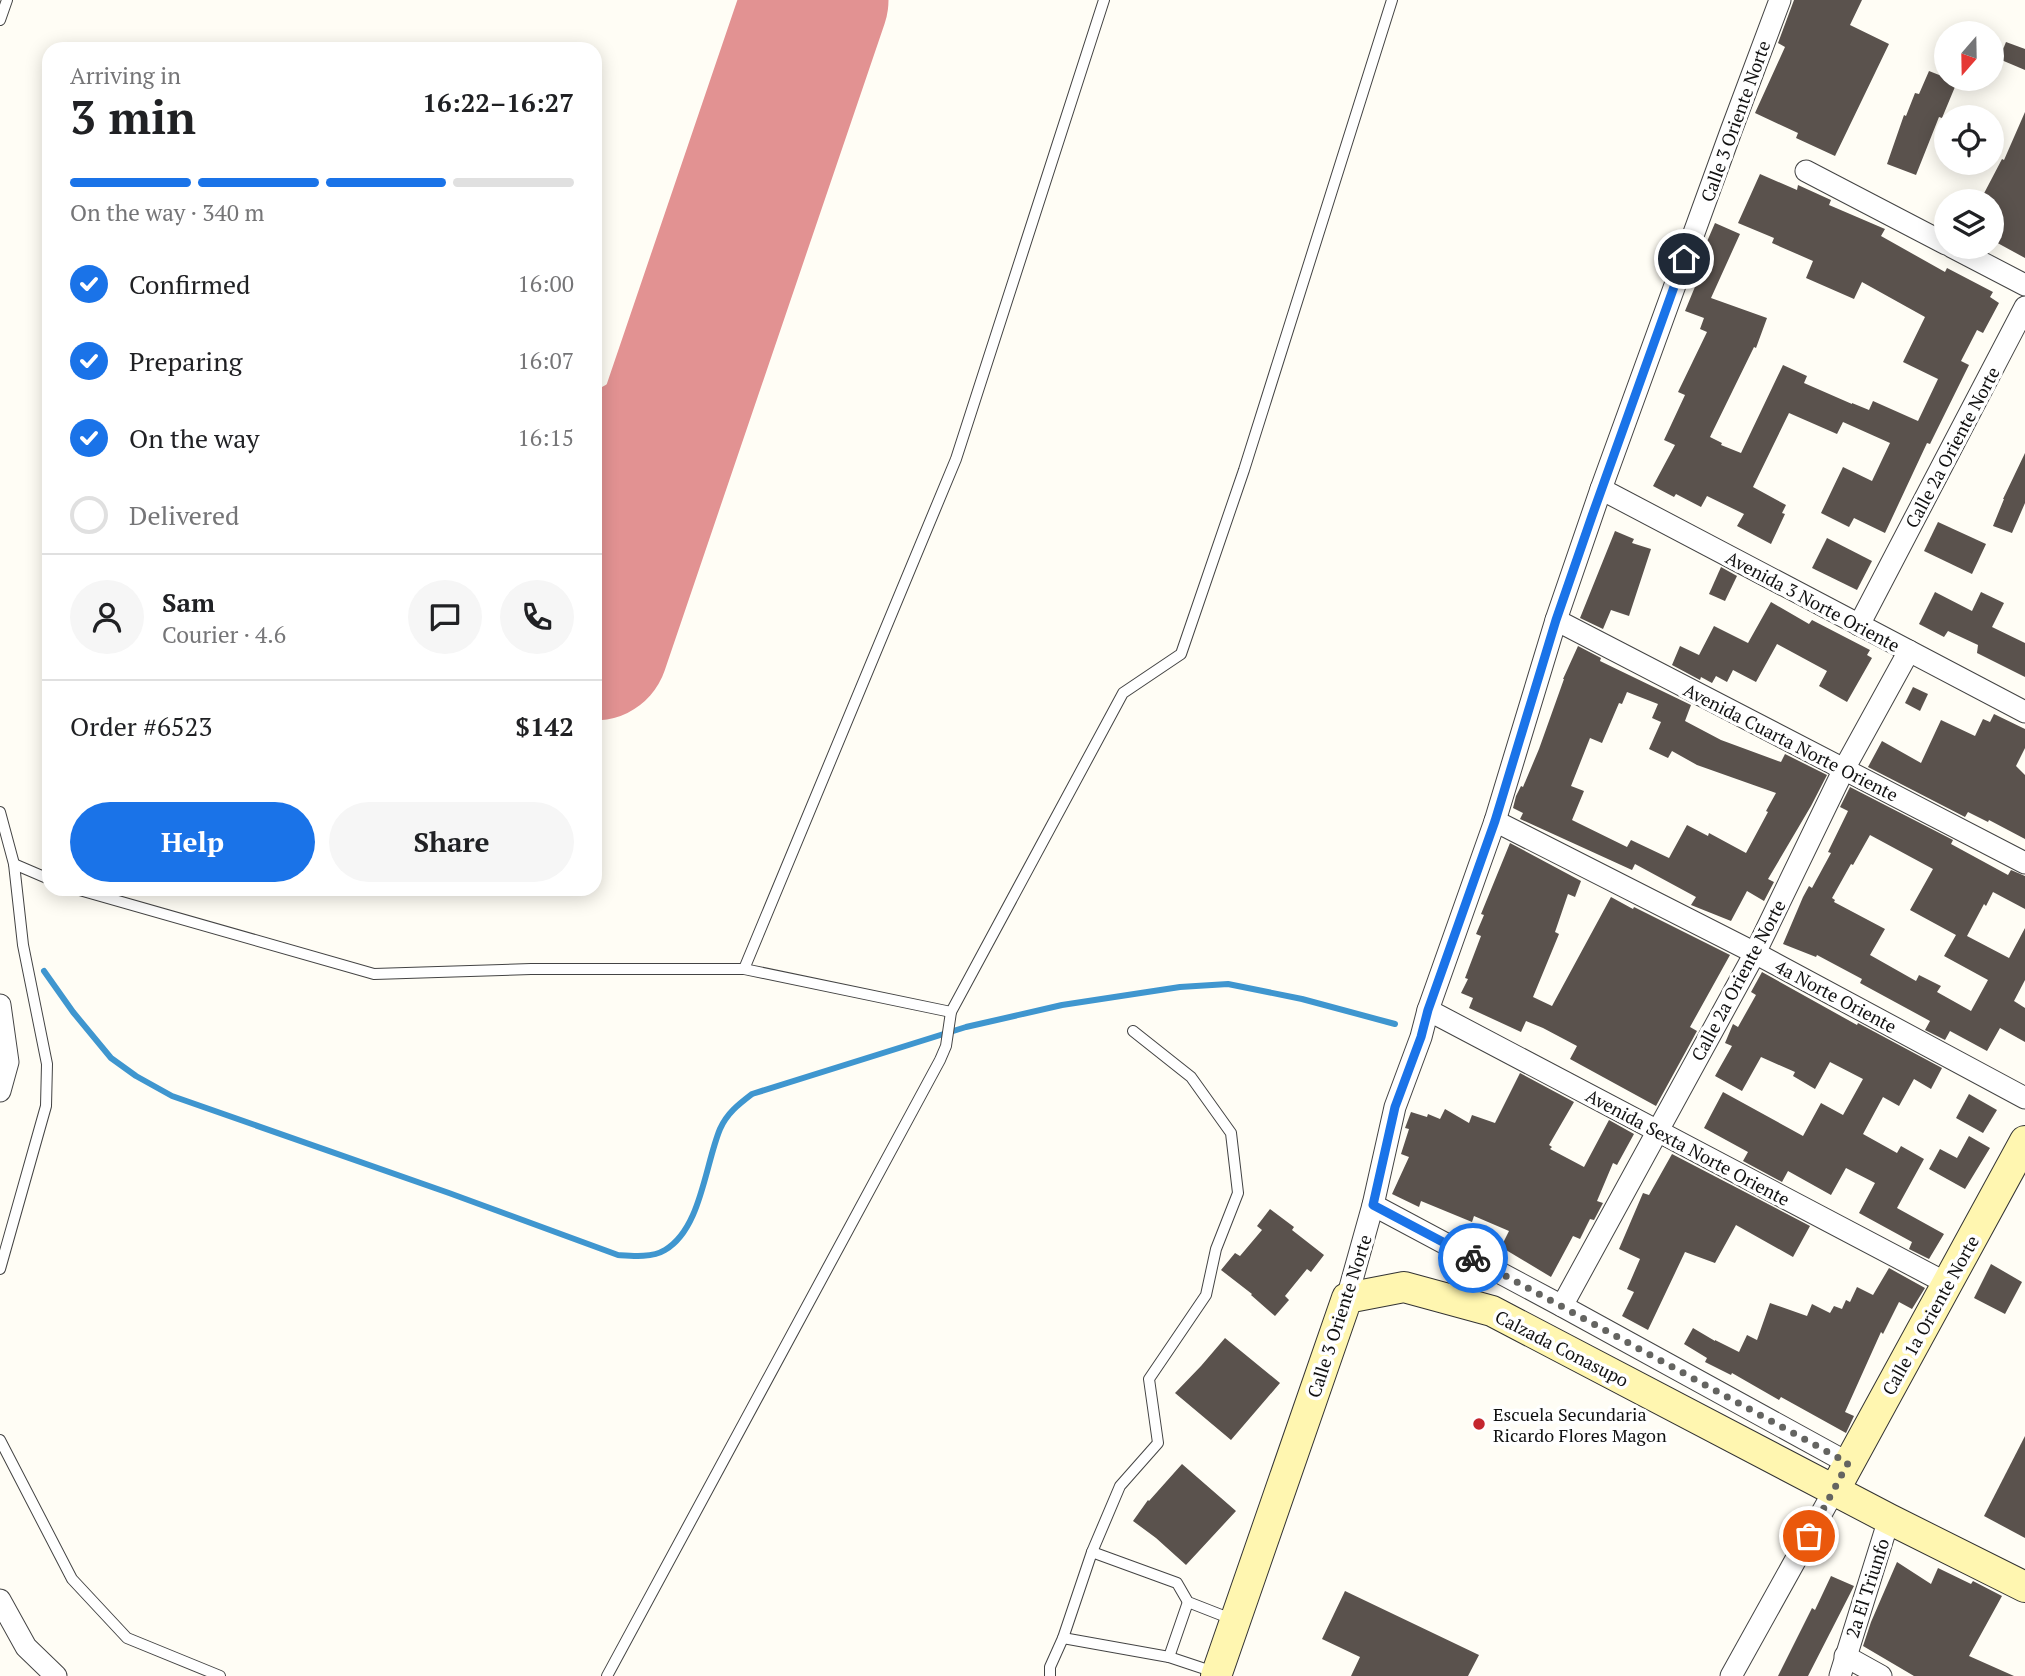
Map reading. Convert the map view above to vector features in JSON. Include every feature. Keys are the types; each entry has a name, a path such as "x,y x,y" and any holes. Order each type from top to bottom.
{"street":[{"name":"Calle 3 Oriente Norte","path":"1217,1675 1347,1298 1373,1205 1395,1107 1495,821 1556,620 1601,489 1780,0"},
{"path":"1807,171 1934,238"},
{"path":"1975,259 2025,285"},
{"name":"Calle 2a Oriente Norte","path":"1859,625 2025,307"},
{"name":"Avenida 3 Norte Oriente","path":"1601,489 2025,712"},
{"name":"Avenida Cuarta Norte Oriente","path":"1556,620 2025,863"},
{"name":"Calle 2a Oriente Norte","path":"1562,1306 1755,953 1844,769 1909,651"},
{"name":"4a Norte Oriente","path":"1495,821 1755,953 2025,1098"},
{"path":"0,1005 8,1062 0,1091"},
{"name":"Avenida Sexta Norte Oriente","path":"1428,1010 1948,1284"},
{"name":"Calle 1a Oriente Norte","path":"1842,1476 2025,1141"},
{"path":"1373,1205 1562,1306 1842,1476 1731,1676"},
{"name":"Calzada Conasupo","path":"1347,1298 1404,1287 1492,1311 1842,1476 1889,1519 2025,1587"},
{"name":"2a El Triunfo","path":"1842,1666 1889,1519"},
{"path":"0,1601 26,1647 56,1676"},
{"path":"1842,1666 1881,1676"}],"lane":[{"path":"0,20 7,0"},
{"path":"744,969 956,459 1104,0"},
{"path":"607,1676 934,1072 946,1046 950,1016 1124,693 1181,654 1248,457 1391,0"},
{"path":"0,812 14,864 23,945 47,1064 46,1106 0,1269"},
{"path":"14,864 42,877"},
{"path":"101,896 374,974 531,969 744,969 950,1016"},
{"path":"1050,1676 1049,1667 1063,1638 1092,1552 1120,1486 1158,1443 1149,1379 1206,1294 1216,1249 1238,1192 1231,1133 1191,1077 1133,1031"},
{"path":"0,1440 72,1579 127,1638 220,1676"},
{"path":"1092,1552 1177,1583 1188,1602 1236,1620"},
{"path":"1170,1657 1188,1602"},
{"path":"1063,1638 1170,1657 1217,1675"}],"building":[{"path":"1794,0 1862,0 1850,25 1889,44 1835,156 1796,138 1798,133 1755,113 1785,47 1778,43"},
{"path":"2006,42 2025,49 2025,70 2004,61"},
{"path":"1929,71 1934,73 1934,91 1953,91 1947,105 1934,105 1934,130 1916,175 1887,164 1904,115 1906,116 1915,93 1919,94"},
{"path":"2025,112 2025,258 2004,247 2004,189 1986,189 1994,175 2004,175 2004,160"},
{"path":"1760,174 1797,190 1798,185 1831,200 1829,205 1885,229 1881,236 1945,272 1947,268 1993,292 1990,297 1999,303 1983,333 1977,330 1961,361 1969,365 1930,444 1927,443 1885,533 1854,518 1849,527 1821,513 1843,467 1872,481 1890,443 1843,422 1837,434 1789,413 1753,487 1786,505 1782,513 1785,514 1771,544 1737,526 1744,514 1707,496 1701,507 1653,486 1675,445 1664,440 1685,395 1678,392 1707,332 1700,329 1704,318 1685,311 1699,277 1693,274 1715,223 1740,234 1711,298 1767,318 1756,348 1754,347 1710,437 1722,443 1721,445 1741,453 1783,365 1807,376 1804,383 1852,404 1869,410 1873,401 1918,421 1938,379 1903,362 1925,317 1862,282 1854,299 1806,278 1813,261 1772,243 1774,238 1738,223"},
{"path":"2025,453 2025,503 2012,533 1993,526"},
{"path":"1938,522 1986,544 1972,574 1924,551"},
{"path":"1615,531 1634,539 1632,543 1651,549 1629,616 1611,610 1603,629 1580,618"},
{"path":"1827,538 1872,561 1857,590 1812,568"},
{"path":"1721,567 1737,576 1725,601 1709,594"},
{"path":"1935,592 1972,611 1981,592 2004,603 1992,627 2025,643 2025,677 1977,653 1978,645 1948,631 1944,637 1919,624"},
{"path":"1771,602 1809,624 1812,620 1870,650 1867,655 1872,658 1847,702 1819,686 1827,671 1777,644 1756,682 1733,670 1727,682 1716,676 1712,683 1701,677 1700,680 1672,665 1680,646 1699,655 1714,626 1748,643"},
{"path":"1578,646 1601,658 1600,661 1691,705 1685,721 1721,740 1781,762 1785,754 1827,775 1768,879 1774,882 1764,901 1747,891 1731,921 1691,905 1696,897 1635,864 1632,870 1520,819 1523,813 1513,808 1516,796 1521,786 1523,787 1539,749 1563,679","holes":["1627,692 1658,704 1652,718 1661,722 1649,749 1668,758 1672,751 1697,765 1776,793 1746,853 1709,833 1708,836 1687,825 1669,858 1631,840 1627,847 1572,820 1584,791 1571,786 1590,738 1602,743 1619,703 1622,704"]},
{"path":"1913,687 1928,694 1920,711 1905,703"},
{"path":"1994,714 2025,729 2025,748 2016,766 2025,775 2025,839 1968,812 1965,817 1868,767 1882,741 1921,763 1941,720 1975,736 1983,719 1990,722"},
{"path":"1850,787 1953,840 1951,844 2008,875 2011,870 2025,876 2025,909 1993,892 1967,936 2009,958 2025,928 2025,980 2014,1001 2025,1008 2025,1042 2000,1028 1987,1051 1950,1031 1945,1040 1925,1030 1930,1021 1860,983 1862,979 1817,955 1816,957 1783,944 1803,897 1809,886 1812,888 1831,853 1828,852 1848,811 1840,807","holes":["1870,835 1933,869 1910,910 1956,935 1944,956 1988,980 1971,1011 1937,992 1941,986 1919,975 1916,981 1870,955 1885,929 1834,902 1832,898"]},
{"path":"1510,843 1581,881 1575,897 1568,894 1555,932 1559,934 1533,997 1552,1006 1611,897 1730,955 1690,1027 1697,1031 1656,1106 1570,1059 1577,1046 1543,1028 1526,1021 1521,1032 1469,1008 1473,998 1461,993 1481,936 1476,934 1484,915 1481,914"},
{"path":"1762,972 1942,1068 1931,1089 1914,1079 1899,1106 1883,1097 1863,1134 1897,1153 1901,1146 1924,1159 1897,1208 1944,1234 1929,1259 1909,1249 1912,1242 1859,1213 1875,1183 1846,1168 1831,1195 1788,1171 1782,1182 1743,1161 1748,1152 1704,1128 1723,1092 1803,1136 1821,1103 1843,1115 1863,1079 1830,1062 1815,1089 1793,1076 1795,1072 1761,1057 1742,1091 1715,1076 1732,1046 1725,1043 1733,1024 1738,1027 1756,995 1751,992"},
{"path":"1520,1073 1574,1102 1549,1145 1552,1147 1550,1149 1584,1167 1609,1120 1634,1134 1617,1165 1613,1163 1597,1201 1603,1203 1594,1220 1590,1219 1580,1239 1573,1236 1551,1277 1501,1247 1509,1231 1474,1216 1472,1222 1421,1201 1419,1207 1392,1194 1409,1157 1401,1154 1409,1129 1405,1128 1411,1112 1440,1119 1445,1109 1469,1123 1472,1115 1495,1123"},
{"path":"1969,1094 1997,1110 1983,1133 1956,1118"},
{"path":"1969,1136 1990,1148 1965,1189 1929,1169 1940,1149 1957,1158"},
{"path":"1672,1154 1810,1226 1793,1257 1736,1225 1715,1263 1685,1252 1648,1330 1622,1316 1634,1292 1627,1289 1640,1259 1619,1249 1643,1193 1649,1195"},
{"path":"1270,1209 1324,1255 1311,1272 1307,1269 1285,1296 1289,1300 1275,1316 1221,1270 1235,1253 1240,1256 1262,1230 1257,1226"},
{"path":"1991,1264 2022,1282 2005,1314 1974,1298"},
{"path":"1889,1268 1925,1288 1912,1309 1899,1302 1883,1334 1881,1332 1845,1412 1854,1416 1846,1433 1781,1397 1779,1400 1732,1373 1731,1375 1705,1362 1707,1358 1684,1344 1693,1328 1739,1352 1747,1335 1757,1340 1770,1303 1807,1316 1812,1304 1830,1313 1834,1306 1842,1309 1846,1300 1850,1302 1857,1287 1873,1295"},
{"path":"1225,1338 1280,1383 1231,1440 1175,1393"},
{"path":"2025,1436 2025,1538 1984,1516"},
{"path":"1182,1464 1236,1511 1186,1565 1133,1521 1148,1500"},
{"path":"1897,1562 1931,1584 1938,1568 1971,1584 1973,1581 2002,1596 1969,1656 2014,1676 1914,1676 1863,1646"},
{"path":"1831,1576 1854,1586 1808,1676 1778,1676 1812,1608 1815,1610"},
{"path":"1345,1591 1479,1655 1468,1676 1351,1676 1360,1657 1322,1639"}],"waterway":[{"path":"44,971 111,1058 172,1096 618,1255 629,1256 660,1253 677,1240 687,1227 700,1195 720,1129 734,1109 752,1094 966,1027 1062,1005 1180,987 1228,984 1302,999 1395,1024"}],"taxiway":[{"path":"602,421 688,374"}],"runway":[{"path":"602,626 815,0"}],"way so far":[{"path":"1473,1258 1848,1463 1809,1536"}],"place":[{"name":"Escuela Secundaria Ricardo Flores Magon","path":"1479,1424"}],"route":[{"path":"1473,1258 1373,1205 1395,1107 1495,821 1556,620 1684,259"}]}
